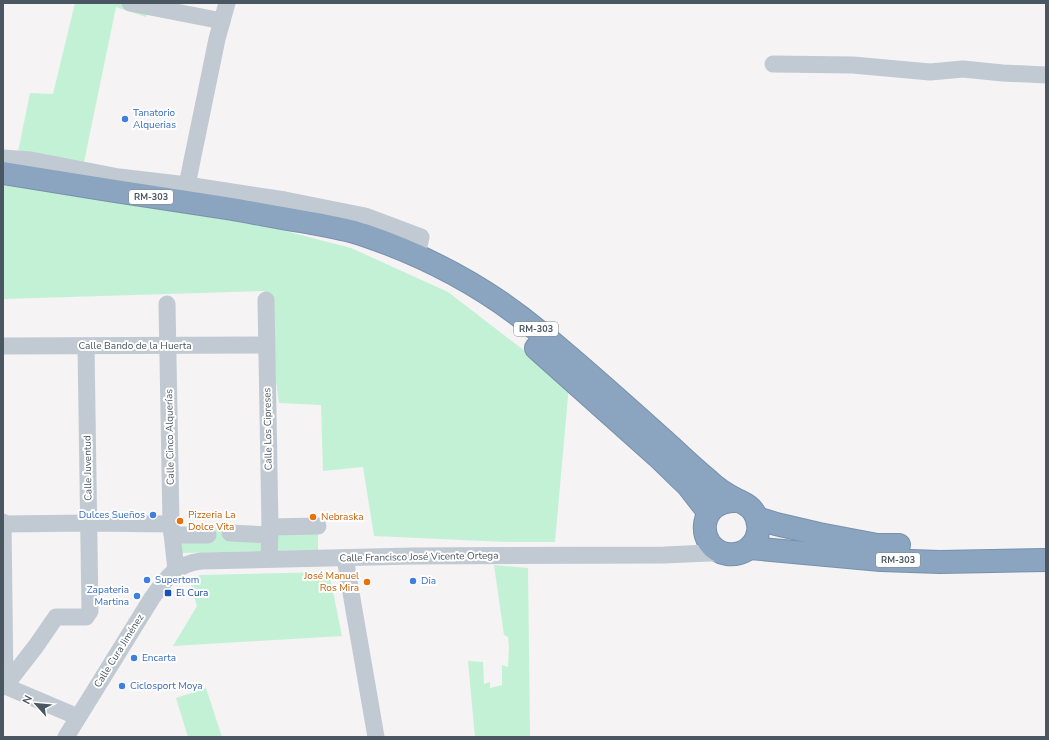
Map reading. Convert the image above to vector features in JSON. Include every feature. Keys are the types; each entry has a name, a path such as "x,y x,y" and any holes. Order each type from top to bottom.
{"highway":[{"name":"RM-303","path":"3,173 336,227 362,234 417,255 469,283 520,316 580,366 709,481 737,501 750,507 757,518 805,531 877,545 1046,548"},
{"name":"RM-303","path":"299,221 363,243 413,266 474,300 531,344 657,456 688,486 707,522 707,538 716,550 723,553 737,554 750,548 881,560 940,562 1046,560"},
{"path":"707,522 714,507 721,502 729,500 737,501"},
{"path":"750,548 758,534 759,526 757,518"}],"street":[{"path":"130,3 222,21"},
{"path":"188,186 217,39 227,3"},
{"path":"773,64 853,65 930,72 963,69 1046,75"},
{"path":"3,158 31,160 119,177 285,200 365,216 421,237 417,255"},
{"name":"Calle Los Cipreses","path":"266,300 270,531 269,559"},
{"name":"Calle Cinco Alquerías","path":"167,304 172,530 176,570"},
{"name":"Calle Bando de la Huerta","path":"3,346 266,345"},
{"name":"Calle Juventud","path":"5,686 56,617 86,617 90,611 86,346"},
{"path":"664,555 693,545 700,537 707,522"},
{"path":"78,717 5,686 3,523 89,523 172,530 208,535"},
{"path":"230,533 318,526"},
{"path":"664,555 723,553"},
{"name":"Calle Francisco José Vicente Ortega","path":"176,570 192,562 201,561 664,555"},
{"path":"345,558 376,737"},
{"name":"Calle Cura Jiménez","path":"66,737 152,598 162,584 176,570"}],"green space":[{"path":"75,3 150,3 146,17 116,7 84,162 18,152 30,93 53,94"},
{"path":"3,184 270,227 351,248 448,292 569,385 555,542 506,542 374,536 363,467 323,471 321,405 279,403 264,291 3,299"},
{"path":"318,526 318,550 182,553 181,527"},
{"path":"494,565 528,568 530,737 475,737 468,661 483,662 484,684 490,682 490,688 502,685 502,665 508,667 508,637 504,635"},
{"path":"329,572 342,636 173,646 197,606 190,582 200,575"},
{"path":"206,688 222,737 188,737 176,698"}],"place":[{"name":"Tanatorio Alquerias","path":"125,119"},
{"name":"Dulces Sueños","path":"153,515"},
{"name":"Nebraska","path":"313,517"},
{"name":"Pizzeria La Dolce Vita","path":"180,521"},
{"name":"Supertom","path":"147,580"},
{"name":"Dia","path":"413,581"},
{"name":"José Manuel Ros Mira","path":"367,582"},
{"name":"El Cura","path":"168,593"},
{"name":"Zapateria Martina","path":"137,596"},
{"name":"Encarta","path":"134,658"},
{"name":"Ciclosport Moya","path":"122,686"}]}
